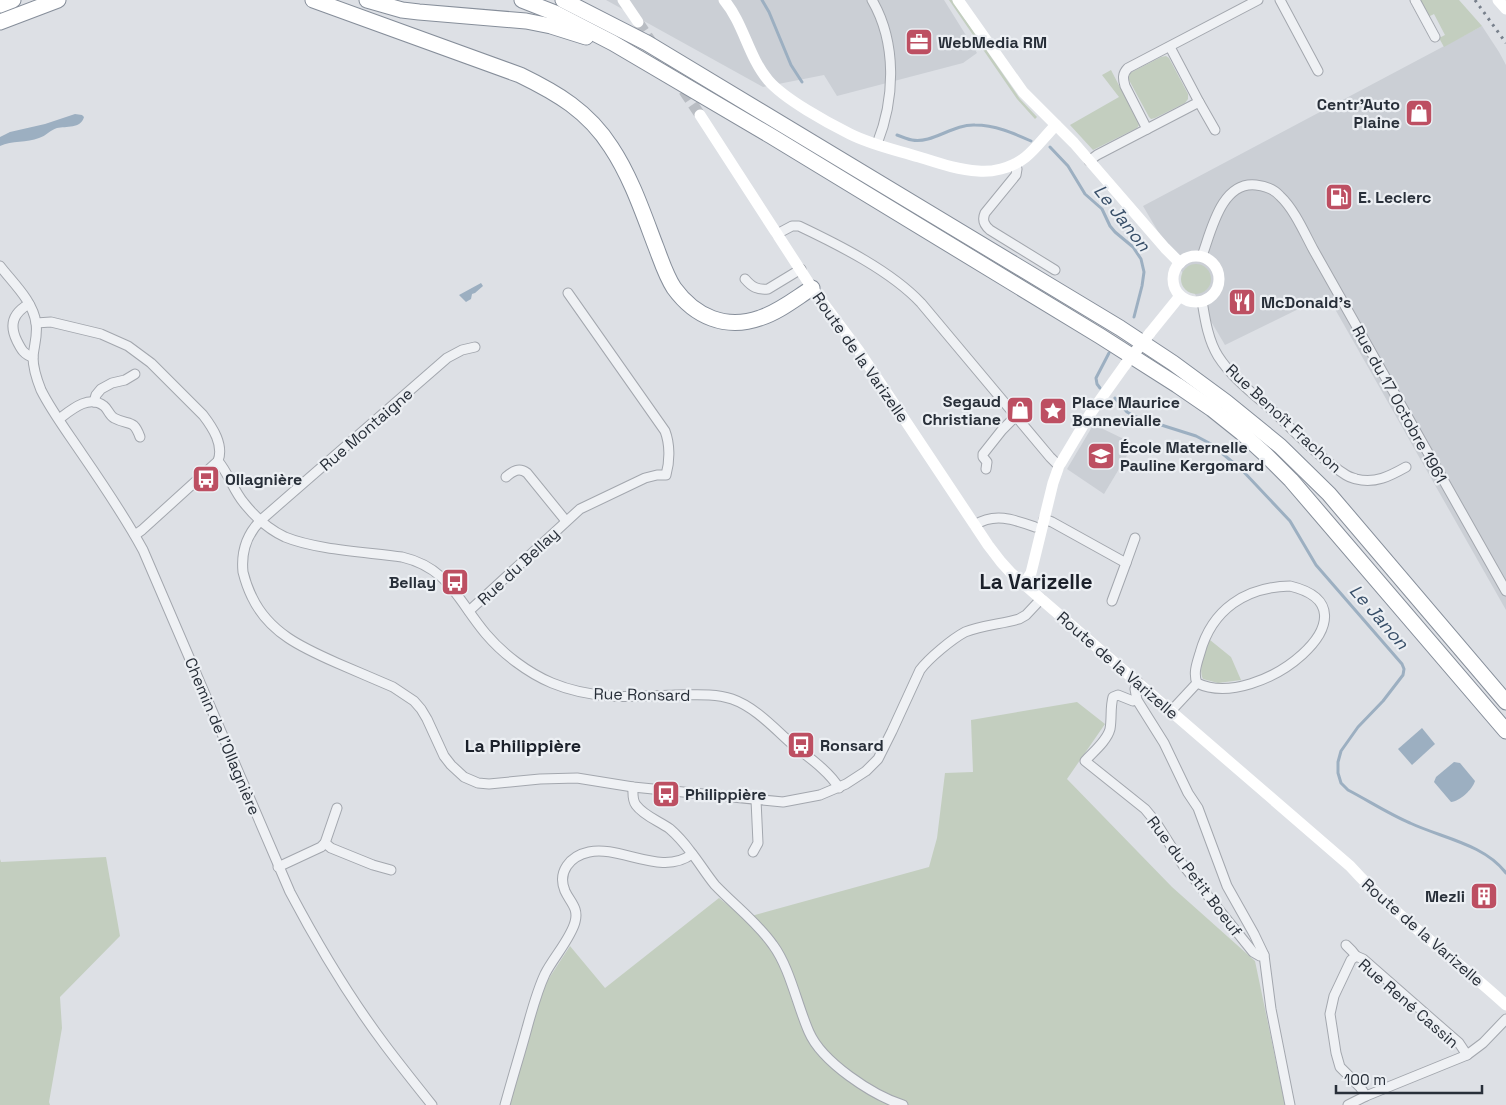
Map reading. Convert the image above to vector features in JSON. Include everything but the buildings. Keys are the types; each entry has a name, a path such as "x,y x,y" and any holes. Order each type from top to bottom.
{"highway":[{"path":"0,5 13,0"},
{"path":"0,22 58,0"},
{"path":"314,0 520,75 570,103 599,131 611,146 632,186 673,287 685,302 701,314 716,320 745,322 771,313 812,288"},
{"path":"367,0 402,10 526,21 552,26 591,39 613,43"},
{"path":"522,0 555,13 613,43 734,113 1100,336 1212,409 1266,455 1307,498 1506,731"},
{"path":"563,0 647,43 1120,328 1226,402 1280,446 1329,494 1506,702"}],"main road":[{"path":"624,0 638,22"},
{"path":"724,0 735,18 756,63 768,80 779,91 852,135 968,170 991,171 1015,164 1033,152 1056,125"},
{"path":"958,0 1023,92 1056,125 1164,248 1180,263"},
{"path":"1498,0 1506,9"},
{"name":"Route de la Varizelle","path":"700,115 812,288 834,320 859,351 1001,562 1041,599 1350,866 1368,885 1506,1005"},
{"path":"1190,256 1202,256 1215,265 1220,279 1218,286 1215,293 1202,302 1186,300 1180,296 1173,283 1175,269 1190,256"},
{"path":"1024,584 1031,573 1039,523 1059,466 1090,414 1180,296"}],"street":[{"path":"872,0 883,25 891,73 885,122 878,144"},
{"path":"1148,128 1125,86 1124,72 1128,68 1258,0"},
{"path":"1280,0 1318,71"},
{"path":"1415,0 1435,37"},
{"path":"1170,46 1215,130"},
{"path":"1089,161 1097,155 1199,102"},
{"path":"1015,164 1016,175 985,213 983,217 984,222 990,230 1056,270"},
{"name":"Rue du 17 Octobre 1961","path":"1202,256 1218,213 1224,201 1231,193 1241,187 1252,184 1272,190 1280,196 1290,209 1313,249 1506,591"},
{"path":"777,234 792,226 800,226 852,254 901,285 921,303 1050,458 1059,466"},
{"name":"Chemin de l'Ollagnière","path":"0,266 29,304 36,323 36,344 33,357 37,380 42,392 135,535 154,574 290,892 315,938 353,1000 384,1044 432,1105"},
{"path":"745,279 754,288 768,289 800,269"},
{"name":"Rue du Bellay","path":"469,611 580,509 645,478 666,475 669,460 665,431 568,293"},
{"name":"Rue Benoît Frachon","path":"1202,302 1212,345 1218,356 1227,367 1314,449 1354,479 1378,480 1406,467"},
{"path":"29,304 16,314 12,323 12,329 19,347 24,353 33,357"},
{"path":"36,323 51,322 101,334 121,342 140,354 209,422 218,441 220,450 218,461 135,535"},
{"name":"Rue Montaigne","path":"475,347 462,350 447,358 261,520 245,543 242,562 249,592 256,606 266,619 289,639 304,648 393,687 406,695 421,709 444,756 451,766 464,777 478,783 489,784 540,779 577,778 633,787"},
{"path":"94,402 96,395 101,389 135,374"},
{"path":"58,419 84,403 94,402 105,407 114,418 132,424 140,438"},
{"path":"986,469 987,462 983,457 984,454 1002,430 1016,416"},
{"name":"Rue Ronsard","path":"218,461 244,504 261,520 283,536 304,543 402,557 415,560 430,569 447,582 487,635 518,663 551,682 590,694 615,697 687,695 717,696 732,699 747,706 771,725 829,776 839,788"},
{"name":"Rue du Bellay","path":"506,477 516,470 524,470 566,521"},
{"path":"975,525 1006,517 1039,523 1052,522 1126,563"},
{"path":"1112,601 1135,538"},
{"path":"1290,586 1300,589 1309,593 1317,600 1324,613 1322,630 1316,640 1289,666 1269,677 1238,687 1212,688 1197,683 1195,673 1202,645 1209,628 1226,608 1254,593 1278,587 1290,586"},
{"path":"903,1105 881,1096 854,1079 834,1064 820,1050 810,1034 781,958 774,946 766,935 715,885 682,840 636,806 633,797 633,787 783,802 820,795 839,788 866,771 878,758 920,670 927,661 966,632 1019,619 1026,615 1041,599"},
{"path":"1138,682 1134,689 1137,700 1164,743 1188,793 1198,808 1227,886 1264,955 1271,1009 1290,1105"},
{"path":"1171,711 1197,683"},
{"name":"Rue du Petit Boeuf","path":"1137,700 1133,701 1118,695 1113,697 1111,725 1108,734 1085,761 1145,810 1155,821 1183,865 1253,952 1260,956 1264,955"},
{"path":"753,852 758,843 756,800"},
{"path":"278,867 325,844 336,808"},
{"path":"325,844 373,865 392,870"},
{"path":"505,1105 538,991 549,967 572,931 576,921 576,910 562,884 562,875 566,866 577,856 598,850 663,862 682,860 692,854"},
{"path":"1346,945 1356,956"},
{"name":"Rue René Cassin","path":"1366,1096 1360,1087 1340,1067 1330,1014 1334,996 1349,963 1356,956 1363,959 1459,1043 1467,1055"},
{"path":"1348,1105 1467,1055 1506,1020"}],"shaded area":[{"path":"606,0 944,0 977,53 963,63 837,96 824,75 763,87"},
{"path":"1482,26 1506,65 1506,610 1327,295 1225,345 1143,206"},
{"name":"École Maternelle Pauline Kergomard","path":"1097,426 1134,444 1104,494 1067,469 1092,427"}],"green space":[{"path":"949,0 952,0 1020,99 1037,117 1035,119 1017,99"},
{"path":"1419,0 1459,0 1482,26 1444,47 1439,38 1445,35 1434,14 1428,17"},
{"path":"1166,56 1169,58 1188,94 1188,99 1185,103 1151,119 1128,76 1130,73"},
{"path":"1111,70 1139,125 1137,128 1093,150 1070,125 1119,97 1102,75"},
{"path":"1196,264 1207,268 1211,279 1207,290 1196,294 1185,290 1181,279 1185,268"},
{"path":"1210,640 1231,657 1241,680 1218,683 1203,679 1201,670"},
{"path":"1077,702 1105,724 1067,779 1172,887 1255,961 1285,1105 510,1105 540,992 570,946 605,988 719,898 744,918 929,867 937,838 945,773 973,772 971,720"},
{"path":"106,857 120,936 60,997 62,1028 50,1105 0,1105 0,859 1,862"}],"water":[{"path":"75,114 84,117 80,124 57,128 34,140 0,146 0,137 10,132 45,124"},
{"path":"481,283 483,286 472,294 471,299 466,302 459,295"},
{"path":"1422,728 1435,744 1412,765 1398,749"},
{"path":"1454,762 1460,763 1475,781 1465,794 1458,800 1451,802 1434,782 1436,777"}],"waterway":[{"name":"Le Janon","path":"762,0 769,12 791,65 802,82"},
{"name":"Le Janon","path":"897,135 910,140 920,140 935,137 959,127 982,125 1011,132 1031,141"},
{"name":"Le Janon","path":"1050,147 1068,166 1085,194 1102,209 1110,226 1133,247 1141,259 1144,272 1134,317"},
{"name":"Le Janon","path":"1100,388 1096,378 1109,353"},
{"name":"Le Janon","path":"1115,398 1127,412 1136,417 1196,436 1211,444 1242,470 1290,521 1316,565 1402,664 1404,669 1403,675 1383,701 1358,727 1341,751 1338,762 1338,773 1341,783 1348,790 1387,812 1474,848 1497,863 1506,873"}],"tunnel":[{"path":"638,22 700,115"}],"railway":[{"path":"1475,0 1506,43"}],"place":[{"name":"WebMedia RM","path":"919,42"},
{"name":"Centr'Auto Plaine","path":"1419,113"},
{"name":"E. Leclerc","path":"1339,197"},
{"name":"McDonald's","path":"1242,302"},
{"name":"Segaud Christiane","path":"1020,410"},
{"name":"Place Maurice Bonnevialle","path":"1053,411"},
{"name":"École Maternelle Pauline Kergomard","path":"1101,456"},
{"name":"Ollagnière","path":"206,479"},
{"name":"Bellay","path":"455,582"},
{"name":"Ronsard","path":"801,745"},
{"name":"Philippière","path":"666,794"},
{"name":"Mezli","path":"1484,896"}],"district":[{"name":"La Varizelle","path":"1036,582"},
{"name":"La Philippière","path":"523,746"}]}
